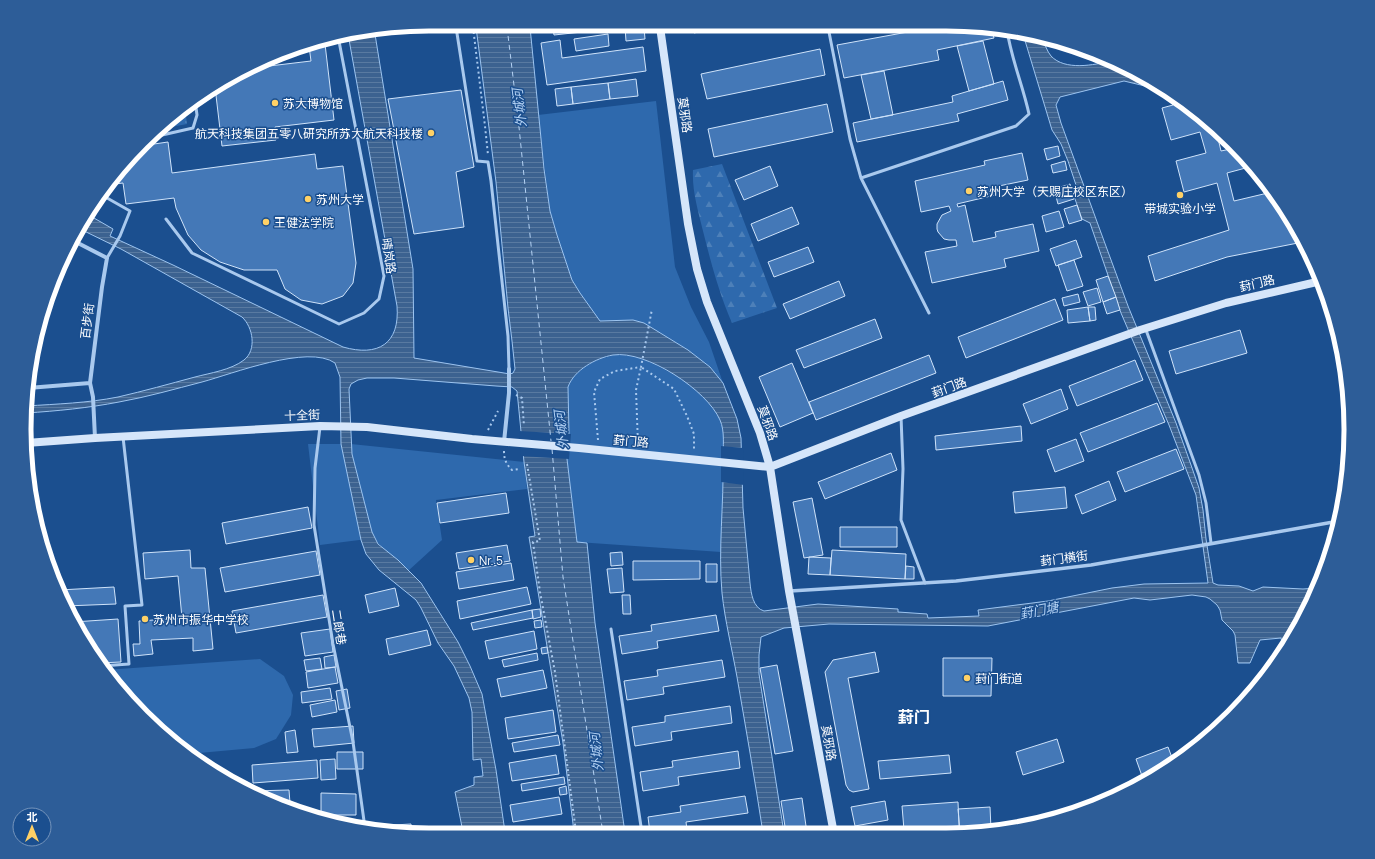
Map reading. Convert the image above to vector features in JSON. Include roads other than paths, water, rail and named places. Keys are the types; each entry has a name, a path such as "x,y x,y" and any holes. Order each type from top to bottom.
{"main road":[{"name":"莫邪路","path":"660,31 688,224 697,268 707,302 760,433 770,467 789,591 833,828"},
{"name":"葑门路","path":"579,448 770,467 901,416 1143,329 1226,303 1316,282"},
{"name":"十全街","path":"31,443 123,436 335,426 376,428 482,440 579,448"}],"street":[{"path":"77,243 107,258"},
{"name":"百步街","path":"94,438 93,397 90,383 107,258"},
{"path":"507,442 509,390 508,369"},
{"path":"33,388 90,383"},
{"name":"葑门横街","path":"789,591 956,581 1091,565 1332,523"}],"lane":[{"path":"456,31 477,161 488,162 491,181 508,336 508,369"},
{"path":"829,31 850,138 861,178 929,313"},
{"path":"861,178 1016,126 1029,114 1024,90 1008,36"},
{"name":"晴岚路","path":"166,219 192,254 339,324 364,313 379,299 384,276 339,42"},
{"path":"162,135 192,128 198,115 196,106"},
{"name":"百步街","path":"106,197 130,211 120,236 107,258"},
{"path":"1143,329 1199,475 1206,503 1210,544"},
{"path":"901,416 903,469 901,520 925,583"},
{"name":"二郎巷","path":"320,426 315,468 314,525 333,644 353,742 364,822"},
{"path":"108,665 128,664 125,606 142,605 123,436"},
{"path":"611,629 641,828"}],"water":[{"path":"477,31 530,31 544,169 550,211 572,280 600,321 633,320 644,323 688,350 710,367 723,383 737,419 741,438 743,508 751,591 753,600 760,609 764,611 818,604 898,609 898,612 927,614 928,618 979,616 978,610 1048,601 1112,588 1144,584 1208,583 1196,495 1169,425 1121,313 1090,223 1082,219 1075,199 1076,185 1061,144 1052,130 1025,39 1045,44 1051,56 1064,64 1080,66 1102,63 1145,84 1147,85 1124,81 1060,97 1056,105 1061,123 1128,306 1176,423 1199,488 1213,583 1218,585 1239,586 1253,591 1263,587 1311,588 1291,629 1283,642 1281,638 1260,640 1250,663 1238,663 1235,635 1222,620 1220,610 1217,605 1206,597 1192,595 1150,600 1134,598 988,626 829,624 784,628 761,637 759,655 759,674 783,828 762,828 722,593 722,424 713,408 702,396 674,374 658,365 642,359 627,355 613,355 593,362 580,370 575,375 568,387 569,434 567,459 577,542 587,543 595,623 624,828 574,828 563,743 529,537 535,536 524,462 517,391 512,387 394,378 367,378 358,380 351,384 349,389 352,454 372,532 378,544 398,560 421,583 458,642 482,694 496,770 504,828 462,828 455,792 474,785 474,777 483,776 481,759 473,760 472,712 469,698 454,666 438,643 416,600 379,570 366,554 361,540 341,444 340,377 335,363 323,358 307,357 289,359 250,367 161,393 107,404 32,413 32,406 95,401 118,397 227,369 244,360 251,350 251,332 246,321 242,317 121,249 84,231 92,217 113,229 110,236 343,347 355,350 367,350 384,344 390,338 395,330 397,306 349,40 375,34 413,269 414,358 510,374 513,373 515,369 496,182"}],"place":[{"name":"苏大博物馆","path":"275,103"},
{"name":"航天科技集团五零八研究所苏大航天科技楼","path":"431,133"},
{"name":"苏州大学（天赐庄校区东区）","path":"969,191"},
{"name":"带城实验小学","path":"1180,195"},
{"name":"苏州大学","path":"308,199"},
{"name":"王健法学院","path":"266,222"},
{"name":"Nr. 5","path":"471,560"},
{"name":"苏州市振华中学校","path":"145,619"},
{"name":"葑门街道","path":"967,678"}],"district":[{"name":"葑门","path":"914,717"}],"water label":[{"name":"外城河","path":"519,108"},
{"name":"外城河","path":"561,430"},
{"name":"葑门塘","path":"1039,610"},
{"name":"外城河","path":"596,752"}]}
